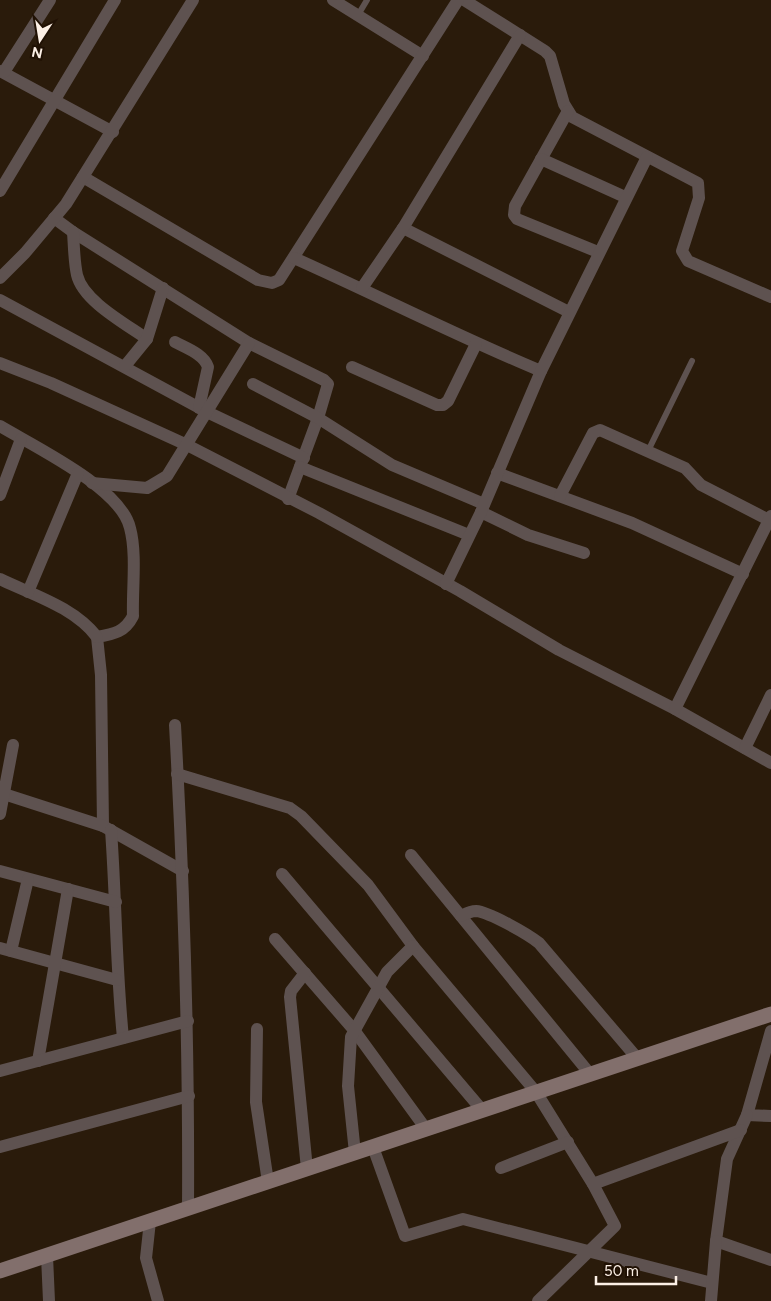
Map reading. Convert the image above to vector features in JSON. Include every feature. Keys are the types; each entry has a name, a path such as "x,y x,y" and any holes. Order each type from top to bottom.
{"main road":[{"path":"0,1271 771,1014"}],"street":[{"path":"50,0 2,71 113,132"},
{"path":"0,192 115,0"},
{"path":"333,0 423,56"},
{"path":"83,177 258,280 272,283 279,280 458,0"},
{"path":"464,0 550,56 568,111 572,117 698,184 699,198 682,251 688,262 771,297"},
{"path":"0,278 25,253 54,218 83,177 113,132 188,1"},
{"path":"362,288 403,228 520,35"},
{"path":"568,111 515,206 514,215 517,219 598,252"},
{"path":"446,584 483,508 541,371 646,157"},
{"path":"541,159 625,197"},
{"path":"54,218 73,232 249,343 324,380 328,384 318,418 288,499"},
{"path":"403,228 569,312"},
{"path":"73,232 77,275 84,290 92,300 147,339"},
{"path":"294,258 362,288 476,344 541,371"},
{"path":"125,366 147,339 163,288"},
{"path":"0,300 302,463 469,536"},
{"path":"174,342 201,357 208,367 203,410"},
{"path":"92,483 147,488 167,476 187,445 203,410 249,343"},
{"path":"352,367 437,405 443,405 448,401 476,344"},
{"path":"0,363 51,382 187,445 288,499 319,513 559,650 675,709 771,762"},
{"path":"253,384 318,418 392,465 483,508 528,535 584,553"},
{"path":"0,426 92,483 120,507 127,517 132,541 133,616 128,627 114,634 97,637"},
{"path":"560,496 596,430 605,431 685,468 701,485 770,518 675,709"},
{"path":"0,495 21,439"},
{"path":"28,592 78,473"},
{"path":"498,473 632,523 743,574"},
{"path":"0,579 71,612 87,624 97,637 101,675 107,828 116,902 117,980 124,1038"},
{"path":"745,748 771,695"},
{"path":"175,725 183,871 188,1021 188,1209"},
{"path":"0,814 13,745"},
{"path":"178,774 296,812 368,885 413,946 536,1092 594,1184 615,1226 538,1301"},
{"path":"4,794 107,828 183,871"},
{"path":"411,855 590,1074"},
{"path":"0,871 116,902"},
{"path":"282,874 482,1110"},
{"path":"28,879 5,949 117,980"},
{"path":"38,1061 68,889"},
{"path":"461,916 470,912 479,912 522,931 539,943 637,1058"},
{"path":"275,939 354,1030 426,1129"},
{"path":"355,1153 348,1086 350,1042 354,1030 391,966 413,946"},
{"path":"304,973 291,991 290,997 307,1169"},
{"path":"0,1071 188,1021"},
{"path":"257,1029 256,1102 268,1182"},
{"path":"711,1301 716,1241 727,1159 747,1115 771,1031"},
{"path":"0,1147 188,1096"},
{"path":"747,1115 771,1116"},
{"path":"594,1184 741,1130"},
{"path":"500,1168 568,1142"},
{"path":"373,1147 405,1236 463,1219 712,1283"},
{"path":"150,1221 146,1258 158,1301"},
{"path":"716,1241 771,1260"},
{"path":"47,1256 49,1301"}],"lane":[{"path":"358,15 367,0"},
{"path":"648,451 692,361"}]}
